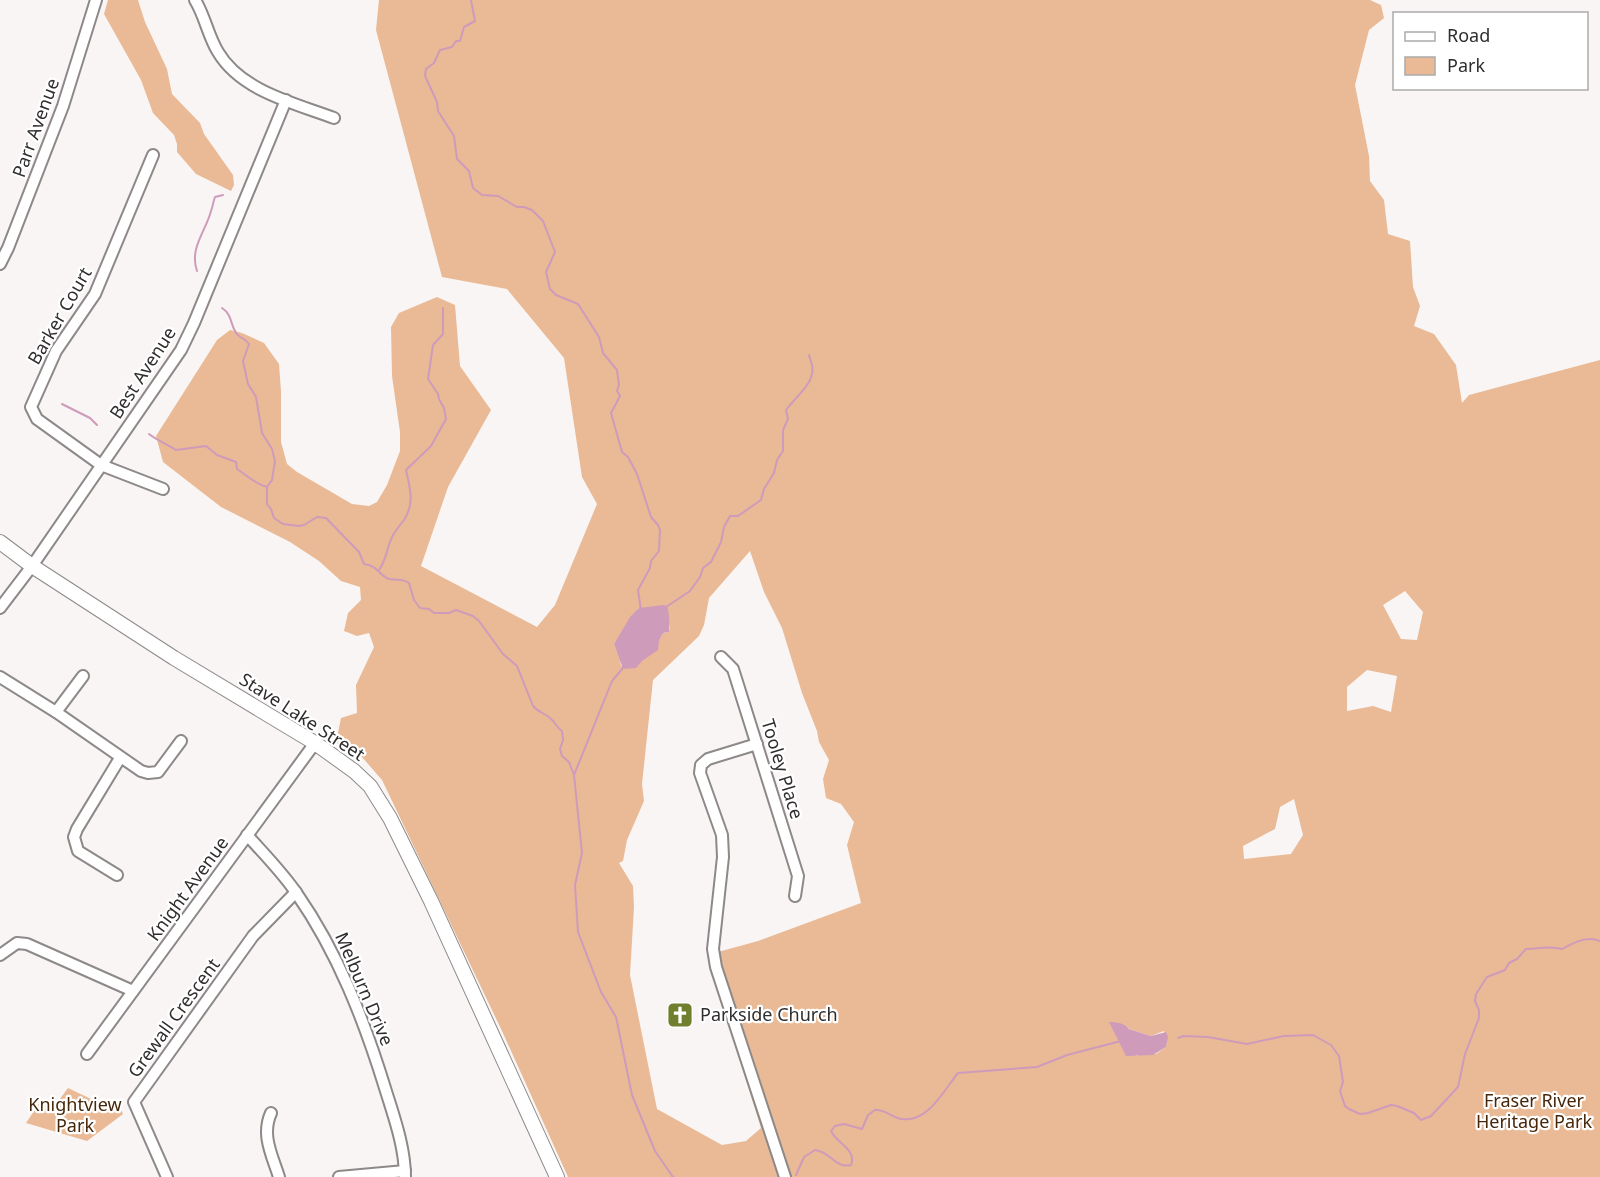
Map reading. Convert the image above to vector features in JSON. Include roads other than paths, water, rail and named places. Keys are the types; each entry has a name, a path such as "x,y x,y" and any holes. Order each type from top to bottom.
{"main road":[{"name":"Stave Lake Street","path":"0,542 32,566 174,658 315,743 362,777 379,800 431,901 557,1177"}],"street":[{"name":"Parr Avenue","path":"0,264 51,139 96,0"},
{"path":"195,0 212,42 227,64 248,83 334,118"},
{"name":"Best Avenue","path":"0,608 32,566 188,337 286,100"},
{"name":"Barker Court","path":"101,465 37,419 32,413 31,402 56,351 95,294 153,155"},
{"path":"101,465 163,489"},
{"name":"Tooley Place","path":"722,657 733,669 798,876 795,896"},
{"path":"56,712 83,676"},
{"path":"0,677 56,712 120,758 148,773 158,772 180,741"},
{"name":"Knight Avenue","path":"87,1054 315,743"},
{"path":"757,744 708,759 701,765 700,773 722,835 723,857 713,949 716,967 785,1177"},
{"path":"117,875 78,851 74,837 120,758"},
{"name":"Melburn Drive","path":"247,835 296,892 325,937 358,1008 372,1048 399,1133 405,1174"},
{"name":"Grewall Crescent","path":"167,1177 134,1102 253,936 296,892"},
{"path":"0,955 17,943 27,944 133,991"},
{"path":"271,1113 266,1124 266,1137 279,1177"},
{"path":"339,1177 405,1174"}],"waterway":[{"path":"471,0 475,21 464,27 460,41 456,41 452,47 440,50 434,63 426,69 425,76 437,102 438,111 454,136 457,159 469,171 473,188 482,195 498,196 517,207 532,210 543,221 555,252 546,272 550,289 556,295 578,304 599,337 603,353 617,370 619,385 617,391 620,396 611,413 622,452 628,457 637,474 651,517 660,530 659,551 651,561 650,568 638,590 641,611"},
{"path":"197,271 195,255 199,240 215,197 223,195"},
{"path":"222,308 228,314 237,334 249,344 243,361 248,384 256,397 262,433 272,449 275,461 272,480 267,487"},
{"path":"379,570 393,535 410,508 411,495 406,470 431,446 446,419 438,394 428,379 433,345 443,334 443,308"},
{"path":"666,607 690,591 700,577 703,568 711,562 730,516 738,516 761,500 783,451 783,430 788,419 786,410 811,378 812,365 809,355"},
{"path":"62,404 90,418 97,425"},
{"path":"149,434 176,450 206,446 217,455 236,462 237,469 255,482 267,487 267,504 274,518 283,524 299,526 317,517 326,518 359,552 364,564 373,567 389,579 409,583 414,600 420,608 429,609 434,613 449,613 456,610 473,616 503,654 517,666 533,706 553,720 562,731 563,740 560,749 574,775"},
{"path":"623,668 612,681 574,775 582,853 575,885 578,932 601,992 616,1017 632,1095 655,1151 673,1177"},
{"path":"1178,1038 1183,1036 1208,1037 1247,1044 1284,1036 1313,1035 1331,1045 1339,1056 1343,1082 1340,1091 1345,1106 1360,1114 1391,1105 1397,1106 1414,1113 1421,1120 1431,1116 1458,1087 1465,1054 1479,1018 1479,1010 1475,1001 1476,994 1487,977 1505,970 1509,963 1517,959 1526,949 1548,947 1562,949 1585,939 1600,941"},
{"path":"796,1175 804,1157 815,1150 825,1153 845,1166 851,1165 852,1159 849,1151 831,1131 835,1126 844,1124 862,1129 868,1115 875,1110 902,1119 920,1116 935,1104 958,1073 1037,1067 1067,1055 1121,1041"}],"place":[{"name":"Parkside Church","path":"680,1015"}],"park label":[{"name":"Fraser River Heritage Park","path":"1534,1111"},
{"name":"Knightview Park","path":"75,1115"}]}
